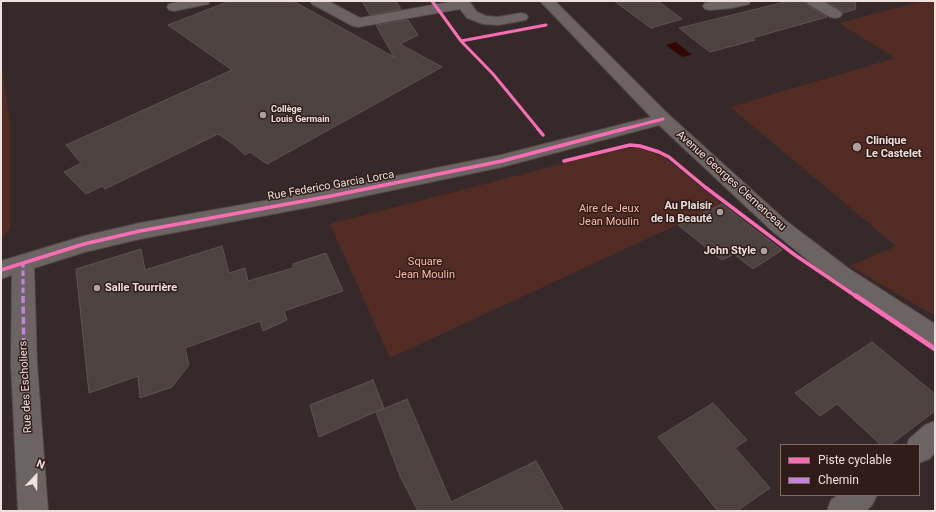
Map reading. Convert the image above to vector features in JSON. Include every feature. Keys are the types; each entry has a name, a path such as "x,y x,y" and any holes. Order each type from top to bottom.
{"street":[{"path":"174,7 203,1"},
{"path":"317,1 358,23 463,3 472,15 483,20 498,22 521,17"},
{"name":"Avenue Georges Clemenceau","path":"548,1 663,119 784,230 840,274 935,337"},
{"path":"710,6 732,4 744,1"},
{"path":"814,1 835,14"},
{"name":"Rue Federico Garcia Lorca","path":"1,270 84,244 148,229 331,196 502,161 663,119"},
{"name":"Rue des Escholiers","path":"23,262 24,364 33,511"},
{"path":"920,448 935,434"},
{"path":"842,511 861,496"}],"green space":[{"name":"Clinique Le Castelet","path":"922,1 935,1 935,316 850,266 896,246 730,107 895,58 839,23"},
{"path":"1,61 10,124 10,228 1,239"},
{"name":"Square Jean Moulin","path":"637,147 664,157 722,204 390,358 330,224 596,155"}],"shaded area":[{"path":"676,42 692,55 682,57 666,45"}],"building":[{"path":"230,1 293,1 394,57 376,25 408,20 418,35 400,44 442,67 267,164 250,152 245,155 233,144 218,134 105,189 102,186 86,194 64,172 81,163 66,145 232,70 168,25"},
{"path":"362,1 396,1 401,9 370,15"},
{"path":"614,1 658,1 682,19 651,28"},
{"path":"789,1 805,1 807,5 827,17 752,38 755,40 710,52 679,28"},
{"path":"826,1 855,1 856,9 843,13 841,10"},
{"path":"722,204 782,250 753,269 734,254 722,260 678,225"},
{"path":"222,246 229,273 245,268 248,281 293,268 293,264 326,253 343,291 284,311 287,320 263,331 260,321 185,348 189,365 172,387 140,398 138,376 89,393 76,269 141,249 145,270"},
{"path":"872,342 935,394 935,411 891,444 880,444 837,404 820,416 795,393"},
{"path":"373,380 384,408 319,437 310,405"},
{"path":"407,399 451,502 536,461 564,511 418,511 400,476 376,412"},
{"path":"713,403 747,440 735,448 770,488 737,511 718,511 658,437"}],"marked path":[{"path":"23,262 24,364"}],"cycle path":[{"path":"432,1 461,41 493,74 543,135"},
{"path":"461,41 546,25"},
{"path":"1,270 84,244 140,231 331,196 502,161 663,119"},
{"path":"564,161 630,145 640,146 669,157 705,187 795,255 935,349"}],"place":[{"name":"Collège Louis Germain","path":"263,115"},
{"name":"Clinique Le Castelet","path":"857,147"},
{"name":"Au Plaisir de la Beauté","path":"720,212"},
{"name":"John Style","path":"764,251"},
{"name":"Salle Tourrière","path":"97,288"}],"park label":[{"name":"Aire de Jeux Jean Moulin","path":"609,215"}]}
